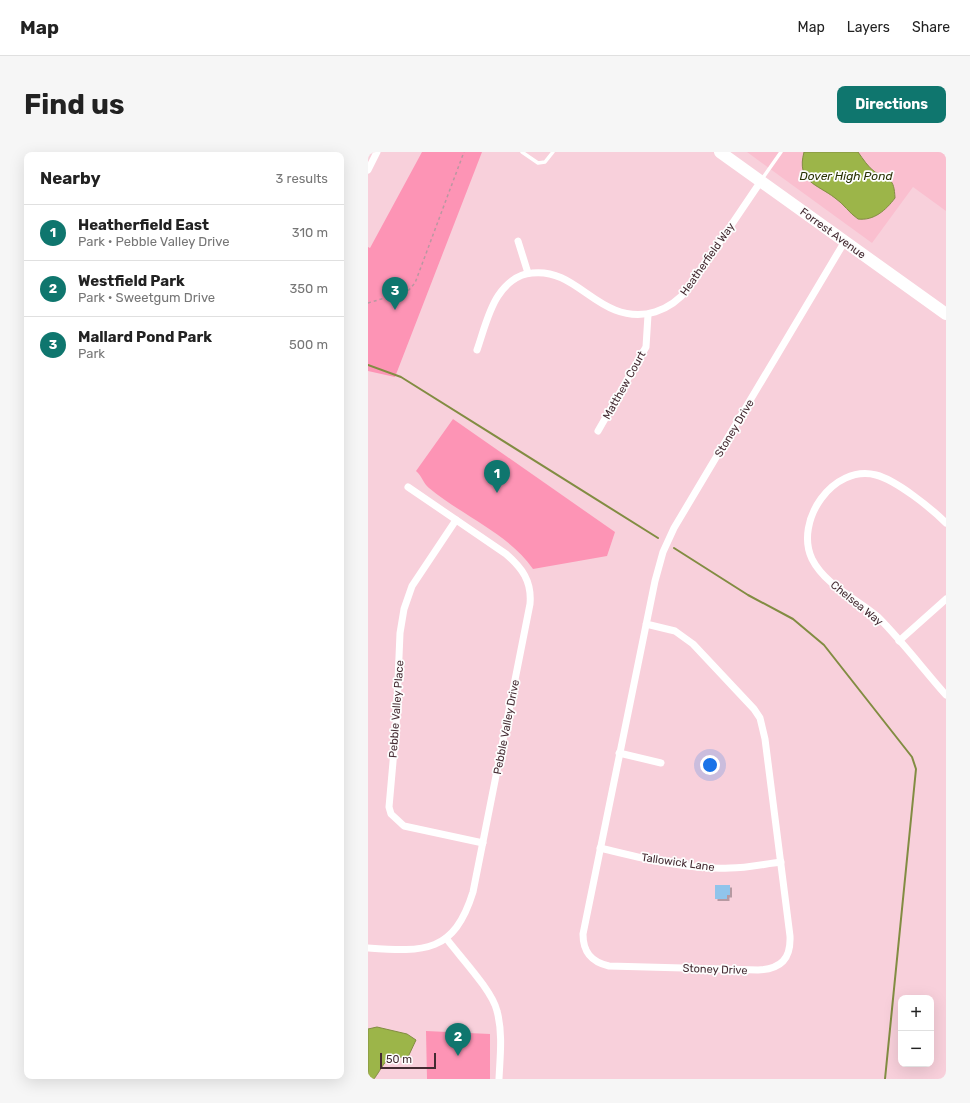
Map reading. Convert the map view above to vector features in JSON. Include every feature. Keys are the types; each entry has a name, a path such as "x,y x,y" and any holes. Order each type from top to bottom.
{"highway":[{"name":"Forrest Avenue","path":"720,152 946,314"}],"street":[{"path":"368,170 377,152"},
{"name":"Heatherfield Way","path":"477,350 497,298 514,279 528,273 548,273 558,276 615,310 637,315 648,314 668,307 683,296 761,181"},
{"path":"518,241 528,273"},
{"name":"Stoney Drive","path":"646,624 675,631 694,644 746,700 760,718 765,739 791,946 783,962 776,967 758,970 609,966 599,964 591,959 583,944 583,934 619,753 658,566 669,538 845,241"},
{"name":"Matthew Court","path":"598,431 646,347 648,314"},
{"name":"Chelsea Way","path":"946,523 894,483 875,475 863,474 839,482 822,498 808,528 809,550 812,559 827,578 876,616 946,695"},
{"name":"Pebble Valley Drive","path":"368,948 415,950 426,948 446,938 455,930 467,910 483,843 529,613 531,594 525,574 518,564 506,554 408,487"},
{"name":"Pebble Valley Place","path":"456,520 412,586 404,609 400,633 398,707 389,807 391,814 404,826 483,843"},
{"path":"899,641 946,599"},
{"path":"619,753 661,763"},
{"name":"Tallowick Lane","path":"600,848 662,862 709,868 730,868 781,862"},
{"path":"446,938 485,989 498,1011 500,1037 499,1079"}],"lane":[{"path":"522,152 538,163 545,162 553,152"},
{"path":"761,181 781,152"}],"path":[{"path":"368,303 408,291 415,283 464,152"}],"shaded area":[{"path":"422,152 482,152 395,377 368,371 368,247 370,248"},
{"path":"747,152 946,152 946,211 913,187 872,243"},
{"path":"453,419 615,532 607,556 533,569 523,556 511,545 429,488 416,471"},
{"path":"426,1031 490,1034 490,1079 427,1079"}],"water":[{"name":"Dover High Pond","path":"804,152 858,152 872,170 890,180 894,187 895,198 888,207 879,214 869,218 858,219 838,200 810,181 803,170 802,162"},
{"path":"377,1027 407,1034 416,1040 408,1057 394,1058 386,1061 374,1079 368,1079 368,1029"}],"building":[{"path":"715,885 730,885 730,895 727,895 727,899 715,899"}],"waterway":[{"path":"368,365 401,377 658,538"},
{"path":"674,548 748,595 793,619 824,645 912,757 916,769 885,1079"}],"place":[{"name":"Mallard Pond Park","path":"395,310"},
{"name":"Heatherfield East","path":"497,493"},
{"name":"Westfield Park","path":"458,1056"}]}
